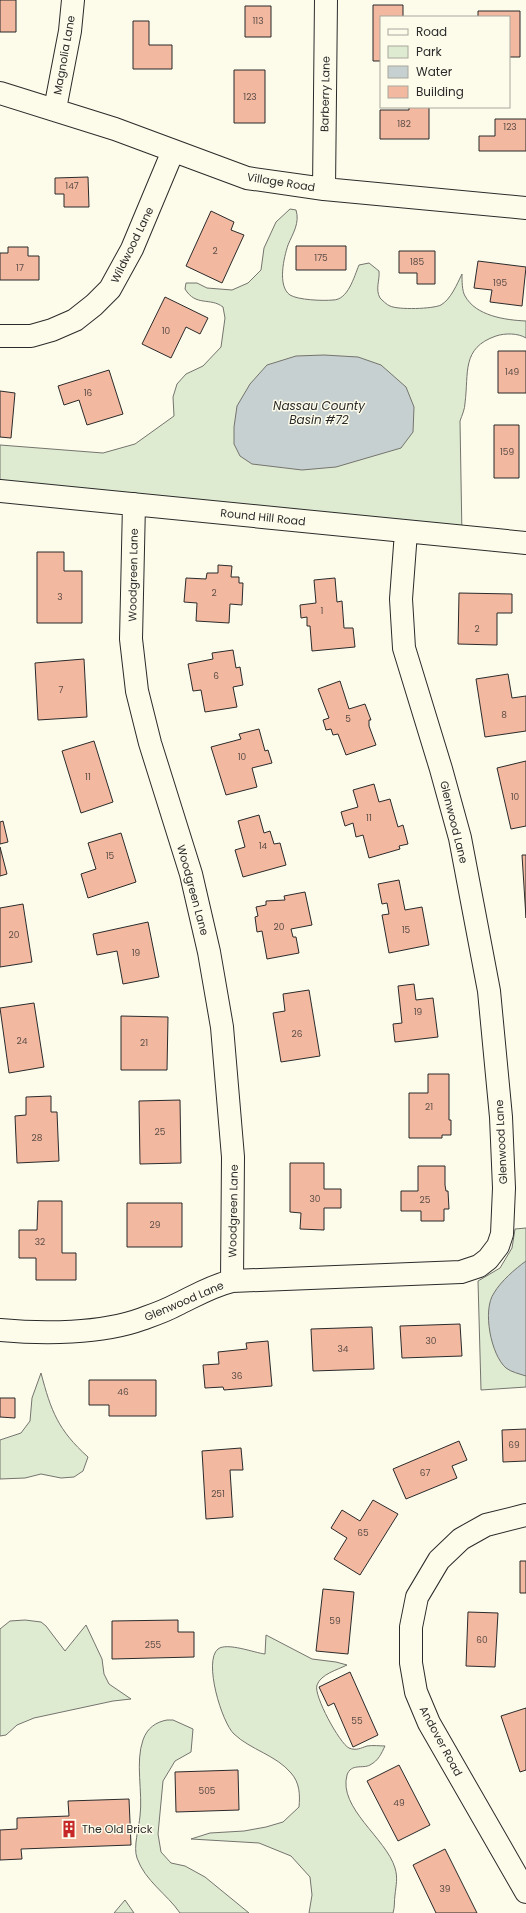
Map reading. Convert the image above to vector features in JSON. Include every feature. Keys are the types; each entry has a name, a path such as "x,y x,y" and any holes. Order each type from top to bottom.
{"street":[{"name":"Magnolia Lane","path":"55,109 70,31 73,0"},
{"name":"Barberry Lane","path":"324,189 326,0"},
{"name":"Village Road","path":"0,93 115,129 247,178 324,189 526,208"},
{"name":"Wildwood Lane","path":"0,336 31,336 52,330 75,320 94,305 110,289 132,249 174,151"},
{"name":"Round Hill Road","path":"0,491 526,543"},
{"name":"Woodgreen Lane","path":"134,504 131,640 137,691 150,744 191,874 209,952 222,1027 233,1157 232,1281"},
{"name":"Glenwood Lane","path":"0,1330 62,1332 109,1327 140,1320 175,1306 207,1289 232,1281 461,1272 479,1266 488,1259 498,1246 502,1234 504,1188 501,1117 489,991 460,838 441,769 404,648 401,600 406,532"},
{"name":"Andover Road","path":"526,1515 486,1525 461,1539 439,1560 417,1597 411,1627 411,1663 416,1692 429,1723 526,1892"}],"green space":[{"path":"290,209 296,210 297,219 285,257 283,278 286,291 294,297 311,300 338,299 343,296 350,287 359,265 369,263 379,271 378,291 380,298 390,306 400,308 416,308 441,305 451,295 462,274 464,294 470,303 476,308 492,316 526,321 526,338 511,334 496,336 477,347 469,363 465,405 460,421 462,537 0,485 0,445 103,453 135,444 174,416 173,397 177,384 186,374 203,366 221,347 225,318 223,307 213,302 198,300 189,295 185,289 186,283 197,283 207,288 232,290 248,283 261,270 264,248 276,222"},
{"path":"526,1228 526,1387 481,1390 478,1281 500,1268 512,1248 515,1229"},
{"path":"41,1373 48,1398 57,1419 69,1438 88,1457 83,1471 74,1477 61,1478 41,1474 25,1478 0,1479 0,1440 21,1433 30,1421 32,1398"},
{"path":"25,1620 41,1622 46,1626 65,1651 86,1625 102,1659 104,1674 109,1684 131,1699 113,1701 34,1718 17,1725 6,1735 0,1736 0,1629 10,1621"},
{"path":"266,1635 312,1659 347,1665 322,1678 317,1685 319,1698 328,1719 345,1745 349,1748 356,1749 367,1746 385,1746 376,1761 370,1765 354,1768 349,1771 347,1775 346,1787 349,1799 356,1811 382,1845 395,1868 396,1882 393,1913 309,1913 312,1895 310,1877 291,1856 259,1843 191,1839 210,1833 244,1831 283,1822 299,1807 299,1789 291,1773 271,1757 241,1740 229,1728 224,1718 213,1678 212,1666 214,1656 218,1649 222,1647 234,1647 265,1654"},
{"path":"173,1720 193,1729 191,1752 175,1761 163,1781 158,1834 161,1852 171,1863 185,1866 205,1877 249,1913 180,1913 145,1874 137,1858 136,1843 141,1807 139,1768 141,1749 143,1740 149,1729 159,1722"},
{"path":"125,1900 134,1913 114,1913"}],"water":[{"name":"Nassau County Basin #72","path":"324,355 358,357 381,365 406,387 414,407 413,432 401,448 336,467 302,470 252,464 240,456 234,444 234,427 237,406 250,384 267,365 296,356"},
{"path":"526,1261 526,1376 506,1368 501,1362 492,1343 489,1310 490,1301 500,1284"}],"building":[{"path":"0,0 16,0 16,32 0,32"},
{"path":"373,5 403,5 403,16 380,16 380,61 373,61"},
{"path":"245,6 271,6 271,37 245,37"},
{"path":"478,11 520,11 520,57 510,57 510,16 478,16"},
{"path":"133,21 149,21 149,45 172,45 172,69 133,69"},
{"path":"234,70 265,70 265,123 234,123"},
{"path":"409,108 429,108 429,139 380,139 380,110 409,110"},
{"path":"495,119 526,119 526,151 479,151 479,136 495,136"},
{"path":"88,177 89,207 64,207 64,194 55,194 55,178"},
{"path":"211,211 234,222 231,230 244,235 222,283 186,266"},
{"path":"296,246 346,246 346,270 296,270"},
{"path":"8,247 28,247 28,256 39,256 39,280 0,280 0,253 8,253"},
{"path":"399,251 435,251 435,284 417,284 417,273 399,273"},
{"path":"478,261 526,267 522,306 490,302 492,290 474,288"},
{"path":"165,297 208,318 200,334 186,327 171,358 142,344"},
{"path":"498,351 526,351 526,393 498,393"},
{"path":"109,370 123,414 87,425 79,400 64,405 58,386"},
{"path":"0,391 15,393 11,438 0,437"},
{"path":"494,425 519,425 519,478 494,478"},
{"path":"37,552 64,552 64,571 82,571 82,623 37,623"},
{"path":"218,565 232,566 231,577 239,577 239,583 243,583 242,605 230,604 229,623 196,621 197,603 184,602 186,578 206,579 207,573 218,573"},
{"path":"335,578 337,602 342,601 344,628 353,628 355,647 312,651 310,626 307,626 307,617 301,618 300,605 316,603 314,580"},
{"path":"459,593 512,594 512,613 497,613 497,645 458,644"},
{"path":"233,650 236,668 240,667 243,685 233,687 237,707 205,712 201,690 193,691 188,664 213,659 212,653"},
{"path":"84,659 87,717 38,720 35,663"},
{"path":"508,674 512,698 526,696 526,731 485,737 476,679"},
{"path":"340,681 349,709 365,704 371,720 369,720 369,726 376,745 346,755 338,734 333,735 331,729 326,730 323,720 329,718 318,689"},
{"path":"259,729 265,751 268,750 272,763 252,768 257,787 226,795 211,747 241,739 239,734"},
{"path":"94,741 113,802 81,813 62,751"},
{"path":"526,761 526,826 511,829 497,768"},
{"path":"374,784 379,802 390,799 398,827 403,825 408,844 399,846 400,849 369,858 363,835 356,837 353,823 345,826 341,812 358,807 353,790"},
{"path":"259,815 264,833 270,831 274,844 280,843 286,865 243,877 235,850 245,847 238,821"},
{"path":"3,821 8,842 0,844 0,822"},
{"path":"121,833 136,882 88,898 81,874 96,869 88,843"},
{"path":"0,847 7,874 0,876"},
{"path":"522,855 526,855 526,918"},
{"path":"399,880 405,910 422,907 429,945 389,953 382,915 389,914 387,903 382,904 378,884"},
{"path":"305,892 312,925 291,929 293,937 296,937 299,953 267,959 262,931 257,932 255,917 258,916 256,907 266,905 266,901 285,900 284,896"},
{"path":"23,904 32,962 0,967 0,908"},
{"path":"148,922 159,977 123,984 117,951 97,955 93,934"},
{"path":"414,984 416,1000 433,998 438,1037 395,1042 393,1024 402,1023 398,986"},
{"path":"309,990 320,1056 281,1062 273,1013 285,1011 283,994"},
{"path":"34,1003 44,1067 9,1073 0,1008"},
{"path":"121,1016 168,1017 167,1070 121,1070"},
{"path":"428,1074 449,1074 449,1120 451,1120 451,1135 442,1135 442,1138 409,1138 409,1093 428,1093"},
{"path":"51,1096 51,1112 57,1112 59,1161 17,1163 15,1116 26,1115 26,1097"},
{"path":"180,1100 181,1163 140,1164 139,1101"},
{"path":"290,1163 324,1163 324,1189 341,1189 341,1208 324,1208 324,1230 300,1229 301,1213 290,1212"},
{"path":"418,1166 445,1166 445,1185 446,1191 448,1191 449,1209 444,1209 444,1221 421,1221 421,1211 401,1211 401,1191 418,1191"},
{"path":"38,1201 62,1201 62,1253 76,1253 76,1280 36,1280 36,1258 19,1258 19,1230 37,1230"},
{"path":"127,1203 182,1203 182,1247 127,1247"},
{"path":"460,1324 462,1356 402,1358 400,1326"},
{"path":"372,1327 374,1369 313,1371 311,1329"},
{"path":"268,1341 272,1386 224,1390 223,1387 205,1388 203,1365 219,1364 218,1352 247,1349 246,1343"},
{"path":"89,1380 156,1380 156,1416 109,1416 109,1405 89,1405"},
{"path":"0,1398 15,1398 15,1418 0,1417"},
{"path":"526,1429 526,1461 503,1462 502,1430"},
{"path":"459,1441 467,1460 452,1466 457,1478 406,1499 393,1469"},
{"path":"241,1448 243,1470 230,1470 233,1517 206,1519 202,1451"},
{"path":"373,1500 398,1514 360,1575 334,1559 347,1538 331,1528 342,1510 360,1521"},
{"path":"520,1561 526,1561 526,1593 520,1593"},
{"path":"323,1589 354,1592 348,1654 316,1651"},
{"path":"468,1612 498,1613 495,1667 466,1666"},
{"path":"178,1620 178,1632 194,1632 194,1657 112,1659 112,1621"},
{"path":"350,1672 378,1735 353,1747 334,1703 328,1706 319,1687"},
{"path":"526,1708 526,1770 520,1772 501,1716"},
{"path":"399,1765 430,1825 398,1841 367,1781"},
{"path":"238,1770 239,1810 176,1812 175,1772"},
{"name":"The Old Brick","path":"129,1799 131,1845 21,1849 22,1859 0,1860 0,1830 17,1829 17,1818 69,1816 68,1801"},
{"path":"445,1849 477,1913 436,1913 413,1865"}],"place":[{"name":"The Old Brick","path":"69,1829"}]}
